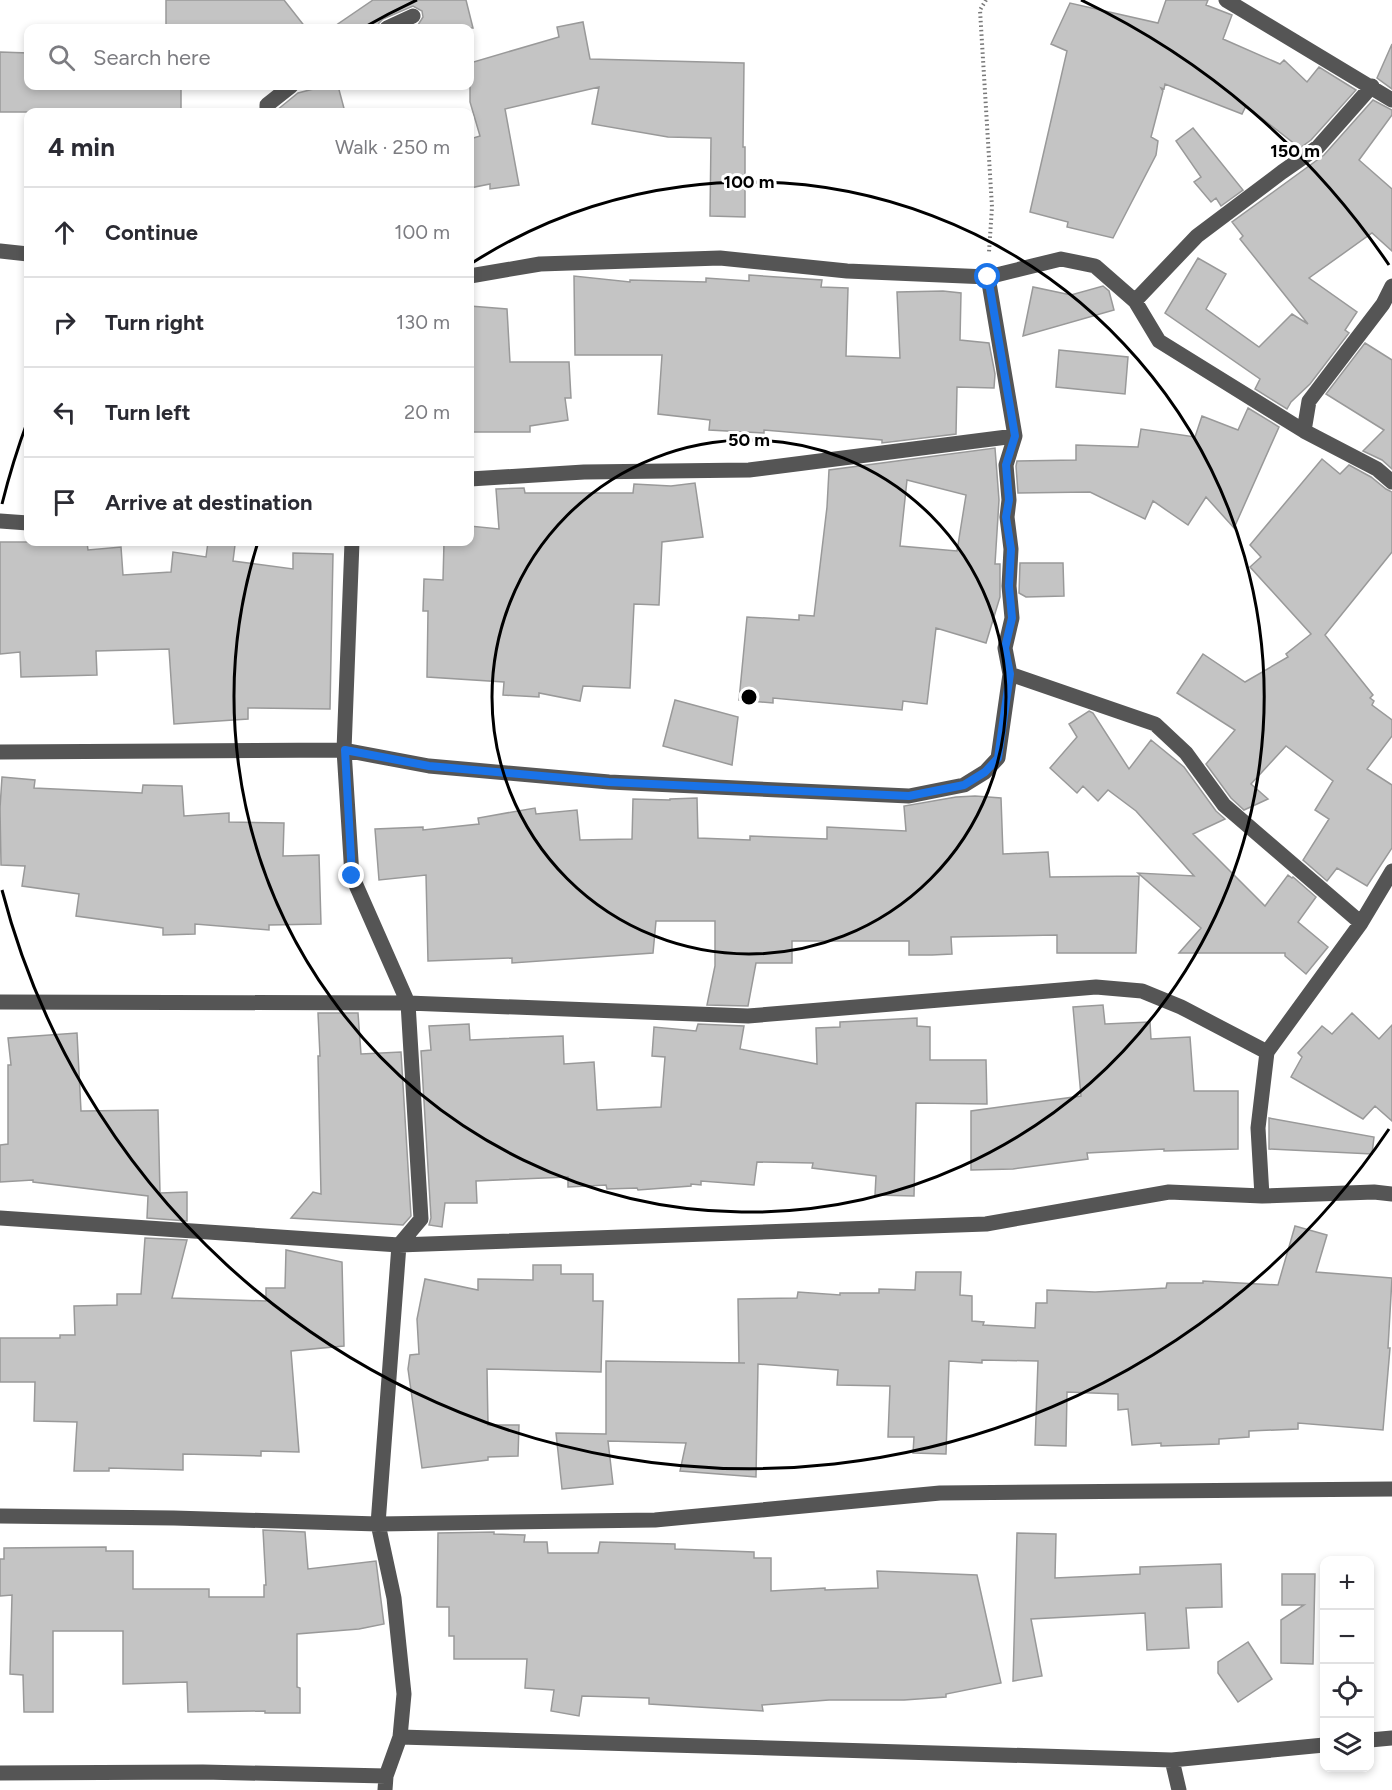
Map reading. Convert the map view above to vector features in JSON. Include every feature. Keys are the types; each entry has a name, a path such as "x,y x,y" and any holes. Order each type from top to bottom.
{"street":[{"path":"1226,0 1392,100"},
{"path":"396,24 413,16"},
{"path":"1135,301 1197,236 1318,147 1372,86"},
{"path":"267,108 267,105 286,90"},
{"path":"0,250 24,253"},
{"path":"474,275 540,264 720,258 847,271 988,277 1061,259 1095,266 1135,301 1159,341 1304,431 1377,469 1392,482"},
{"path":"0,752 345,750 429,766 597,781 909,796 964,785 985,772 998,758 1010,674 1005,648 1012,618 1009,586 1011,549 1006,517 1009,500 1006,465 1015,436 988,277"},
{"path":"1304,431 1309,400 1387,305 1392,286"},
{"path":"474,479 584,472 749,470 1015,436"},
{"path":"0,521 24,523"},
{"path":"0,1773 202,1772 385,1783 400,1737 403,1682 394,1598 378,1524 399,1245 421,1220 408,1003 352,876 345,750 352,546"},
{"path":"1010,674 1155,724 1186,753 1224,805 1361,923"},
{"path":"1262,1196 1258,1128 1268,1052 1361,923 1392,871"},
{"path":"0,1002 408,1003 748,1016 1096,987 1142,991 1181,1007 1268,1052"},
{"path":"0,1218 399,1245 986,1224 1169,1192 1262,1196 1374,1192 1392,1194"},
{"path":"0,1516 378,1524 655,1520 940,1493 1392,1489"},
{"path":"400,1737 1172,1760 1320,1745"},
{"path":"1374,1740 1392,1738"},
{"path":"1172,1760 1179,1790"}],"path":[{"path":"986,0 980,10 992,207 988,277"}],"building":[{"path":"166,0 284,0 303,24 166,24"},
{"path":"373,0 466,0 472,24 419,24 423,17 422,11 413,6 383,19 379,24 338,24"},
{"path":"1166,0 1208,0 1206,5 1232,15 1223,39 1280,64 1284,60 1307,82 1319,67 1356,90 1311,140 1300,148 1246,106 1242,114 1165,84 1164,89 1161,88 1163,91 1151,137 1158,141 1156,155 1113,238 1067,227 1068,222 1030,212 1067,51 1051,44 1070,3 1158,23"},
{"path":"583,22 590,59 744,63 745,217 710,216 711,138 668,137 592,124 599,87 505,109 519,185 490,189 490,184 474,187 474,138 480,136 474,108 472,108 470,102 470,90 474,90 474,62 559,37 557,27"},
{"path":"1392,44 1392,89 1377,78"},
{"path":"0,52 24,53 24,90 181,90 181,108 24,108 24,112 0,112"},
{"path":"310,90 339,90 344,108 279,108 298,93"},
{"path":"1373,100 1392,110 1392,115 1359,160 1392,189 1392,251 1372,233 1309,278 1357,312 1345,330 1349,333 1310,384 1287,409 1255,389 1260,379 1165,313 1198,258 1226,274 1206,309 1259,347 1292,314 1308,324 1240,239 1243,236 1232,222 1324,155"},
{"path":"1193,128 1243,190 1221,206 1216,198 1211,202 1194,182 1201,177 1176,141"},
{"path":"749,275 822,280 821,287 848,288 846,356 900,358 897,292 961,293 960,340 989,343 995,374 994,388 957,387 956,434 882,443 882,440 764,430 764,433 709,430 710,420 658,414 662,355 575,355 574,276 630,282 630,280 706,282 706,278 749,281"},
{"path":"1103,286 1109,291 1114,310 1023,336 1033,287 1071,295"},
{"path":"474,306 507,309 510,362 569,362 571,398 565,398 568,420 530,426 530,432 474,432"},
{"path":"1365,343 1392,360 1392,469 1382,460 1363,451 1384,430 1326,394"},
{"path":"1059,350 1128,357 1125,394 1056,387"},
{"path":"1248,408 1279,427 1234,528 1206,497 1188,525 1153,501 1145,519 1090,492 1018,493 1017,461 1076,460 1076,445 1138,447 1141,429 1195,437 1202,416 1238,430"},
{"path":"995,448 999,500 995,564 1000,564 1000,597 986,643 936,628 927,704 903,701 902,710 773,698 773,703 739,700 747,617 799,620 799,615 814,616 829,470","holes":["907,480 966,495 957,551 900,546"]},
{"path":"1322,459 1340,474 1349,465 1392,492 1392,552 1325,635 1373,695 1370,698 1374,701 1372,705 1392,720 1392,736 1367,769 1392,785 1392,848 1367,886 1337,868 1327,881 1303,860 1329,819 1315,810 1333,781 1286,746 1251,784 1268,799 1244,810 1231,798 1206,764 1235,730 1177,693 1203,654 1245,682 1288,657 1286,654 1311,634 1250,567 1261,557 1250,545"},
{"path":"695,483 703,537 662,542 659,605 634,604 630,688 583,686 580,701 539,693 539,697 503,695 504,682 427,677 428,611 423,611 424,579 443,580 444,546 474,546 474,526 499,529 496,489 524,488 525,493 633,493 634,484 671,486"},
{"path":"0,542 24,542 24,546 88,546 88,550 121,547 123,575 171,572 173,552 206,557 207,546 235,546 233,561 293,569 293,553 333,554 330,709 248,708 248,719 174,724 169,649 96,651 97,675 21,677 20,652 0,654"},
{"path":"1020,563 1063,563 1064,596 1026,597 1019,593"},
{"path":"675,700 738,717 732,765 663,746"},
{"path":"1089,711 1093,713 1129,769 1151,740 1184,767 1216,811 1225,819 1193,834 1265,906 1288,875 1316,897 1298,922 1328,947 1306,974 1285,956 1285,953 1179,953 1201,928 1138,873 1194,876 1136,811 1108,790 1098,801 1083,786 1077,793 1050,768 1077,737 1069,724"},
{"path":"2,777 35,780 34,788 142,793 143,785 182,786 184,816 229,813 229,822 284,823 283,856 319,855 321,924 269,925 269,930 195,924 195,934 163,935 163,928 76,916 79,894 22,886 25,866 1,865"},
{"path":"975,796 1001,798 1003,854 1048,852 1050,877 1139,876 1136,953 1057,953 1057,935 951,937 952,954 932,955 909,955 909,941 792,941 792,963 756,963 748,1006 707,1005 715,966 715,921 656,921 653,953 512,963 512,958 428,961 426,875 379,880 375,829 423,827 423,830 479,824 478,818 535,808 536,814 577,810 580,840 632,839 633,799 697,798 698,838 750,840 750,836 827,839 827,827 906,831 904,806"},
{"path":"1103,1005 1105,1024 1150,1022 1151,1039 1190,1037 1194,1091 1238,1091 1238,1149 1164,1151 1164,1149 1087,1153 1088,1159 1013,1169 971,1170 971,1111 1081,1096 1073,1007"},
{"path":"318,1013 358,1013 361,1054 401,1052 411,1216 403,1225 291,1218 313,1192 321,1194"},
{"path":"1352,1013 1379,1039 1392,1025 1392,1121 1375,1106 1363,1119 1291,1077 1302,1057 1298,1053 1322,1026 1332,1034"},
{"path":"917,1018 917,1026 930,1027 930,1060 986,1060 987,1104 916,1103 914,1196 875,1195 876,1176 812,1168 813,1163 757,1162 754,1185 701,1181 701,1185 638,1190 637,1188 607,1189 606,1185 568,1187 568,1177 476,1181 477,1203 445,1203 442,1227 429,1225 431,1218 421,1051 431,1050 429,1026 469,1024 470,1040 563,1036 564,1064 594,1062 597,1110 661,1107 665,1057 652,1056 654,1027 696,1031 698,1024 744,1026 740,1049 817,1064 816,1028 840,1027 840,1022"},
{"path":"77,1033 81,1111 158,1110 160,1193 187,1192 187,1221 147,1218 148,1196 33,1182 33,1180 0,1182 0,1145 8,1144 8,1065 11,1065 8,1038"},
{"path":"1269,1118 1374,1137 1372,1154 1269,1149"},
{"path":"1295,1226 1327,1235 1316,1272 1392,1278 1388,1348 1390,1348 1383,1430 1298,1423 1298,1429 1249,1431 1249,1437 1219,1439 1219,1444 1132,1445 1128,1409 1118,1410 1118,1394 1067,1392 1066,1446 1035,1445 1038,1361 982,1360 982,1363 949,1361 946,1454 913,1453 914,1437 888,1437 890,1386 837,1385 838,1370 758,1364 756,1477 680,1471 686,1443 608,1441 613,1484 562,1489 556,1433 606,1434 606,1361 739,1363 738,1299 797,1298 798,1292 840,1295 840,1293 879,1293 879,1289 915,1290 916,1272 961,1272 960,1295 972,1296 972,1321 984,1322 983,1325 1035,1328 1036,1303 1047,1303 1047,1290 1095,1292 1166,1288 1167,1283 1203,1283 1203,1281 1278,1285"},
{"path":"145,1238 187,1240 172,1298 266,1301 266,1288 285,1288 286,1250 342,1262 344,1346 291,1351 299,1452 261,1451 261,1456 183,1454 183,1470 109,1468 109,1471 74,1471 77,1422 34,1421 35,1382 0,1382 0,1338 60,1338 60,1335 75,1335 74,1306 117,1305 117,1294 141,1294"},
{"path":"533,1265 561,1265 561,1274 593,1274 593,1301 603,1301 601,1372 487,1369 488,1425 519,1425 518,1456 488,1457 488,1460 422,1468 408,1369 410,1355 419,1354 417,1319 425,1279 478,1290 478,1279 533,1280"},
{"path":"263,1530 305,1532 308,1569 376,1561 384,1624 359,1629 297,1634 297,1687 300,1688 300,1713 188,1712 187,1682 123,1684 123,1631 53,1631 53,1712 24,1712 23,1675 10,1674 12,1595 0,1596 0,1559 4,1559 4,1548 106,1547 106,1551 133,1551 133,1589 209,1589 209,1597 264,1597 264,1585 266,1585"},
{"path":"494,1532 494,1534 525,1535 524,1542 547,1542 548,1553 598,1553 600,1542 675,1544 675,1549 754,1552 754,1558 771,1558 771,1591 878,1588 877,1571 977,1575 1001,1683 946,1694 946,1697 904,1700 829,1700 762,1705 763,1711 649,1704 649,1698 582,1696 579,1716 551,1711 554,1690 525,1688 527,1659 454,1659 454,1636 449,1636 449,1607 437,1607 438,1533"},
{"path":"1017,1533 1056,1534 1055,1578 1140,1574 1140,1567 1221,1564 1222,1607 1186,1608 1189,1648 1147,1650 1145,1613 1031,1619 1042,1676 1013,1681"},
{"path":"1282,1574 1315,1574 1313,1664 1281,1663 1281,1620 1304,1605 1282,1605"},
{"path":"1248,1642 1272,1679 1238,1702 1218,1673 1218,1662"}],"route":[{"path":"352,876 345,750 429,766 609,782 909,796 964,785 985,772 998,758 1010,674 1005,648 1012,618 1009,586 1011,549 1006,517 1009,500 1006,465 1015,436 988,277"}]}
